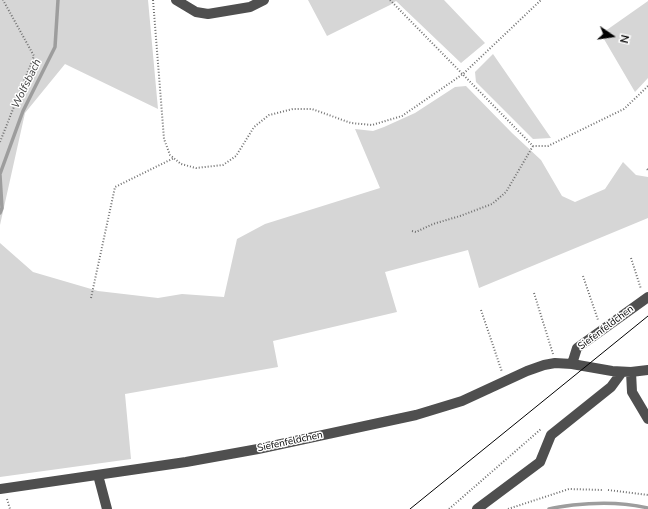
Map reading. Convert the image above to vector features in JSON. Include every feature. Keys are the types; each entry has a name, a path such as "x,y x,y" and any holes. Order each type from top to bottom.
{"street":[{"path":"176,0 196,12 208,14 250,7 264,0"},
{"name":"Siefenfeldchen","path":"572,364 577,348 646,298"},
{"name":"Siefenfeldchen","path":"0,489 186,462 258,449 416,415 462,401 527,371 544,365 556,363 572,364 626,372 648,370"},
{"path":"477,509 540,462 551,435 611,387 626,372 632,392 648,420"},
{"path":"98,475 107,509"}],"path":[{"path":"0,142 34,56 3,0"},
{"path":"153,0 164,139 170,155 181,164 196,168 223,165 236,156 254,127 268,115 293,109 312,109 351,123 372,125 402,116 464,74 541,0"},
{"path":"390,0 533,146 548,146 624,109 648,86"},
{"path":"412,230 416,232 433,224 492,204 506,192 533,146"},
{"path":"90,298 115,187 174,158"},
{"path":"631,258 646,298"},
{"path":"583,276 602,330"},
{"path":"534,293 556,363"},
{"path":"482,310 506,381"},
{"path":"450,509 544,427"},
{"path":"508,509 569,489 603,490"},
{"path":"608,490 648,495"}],"shaded area":[{"path":"0,0 148,0 158,109 65,64 25,113 0,225"},
{"path":"308,0 444,0 485,43 461,63 396,1 327,36"},
{"path":"648,1 648,78 635,92 601,34"},
{"path":"493,54 551,138 533,139 476,82 475,72"},
{"path":"466,86 541,160 562,196 575,202 605,189 623,162 636,175 648,177 648,218 479,288 468,250 385,272 397,312 273,341 278,367 125,394 131,459 0,477 0,243 33,272 98,291 158,298 182,294 224,297 237,239 265,224 380,188 355,129 373,131 384,127 415,113 455,87"}],"waterway":[{"name":"Wolfsbach","path":"0,174 23,111 55,47 58,0"},
{"name":"Wolfsbach","path":"0,175 2,208 0,213"},
{"path":"549,509 592,503 620,504 648,508"}],"tram line":[{"path":"410,509 648,316"}]}
